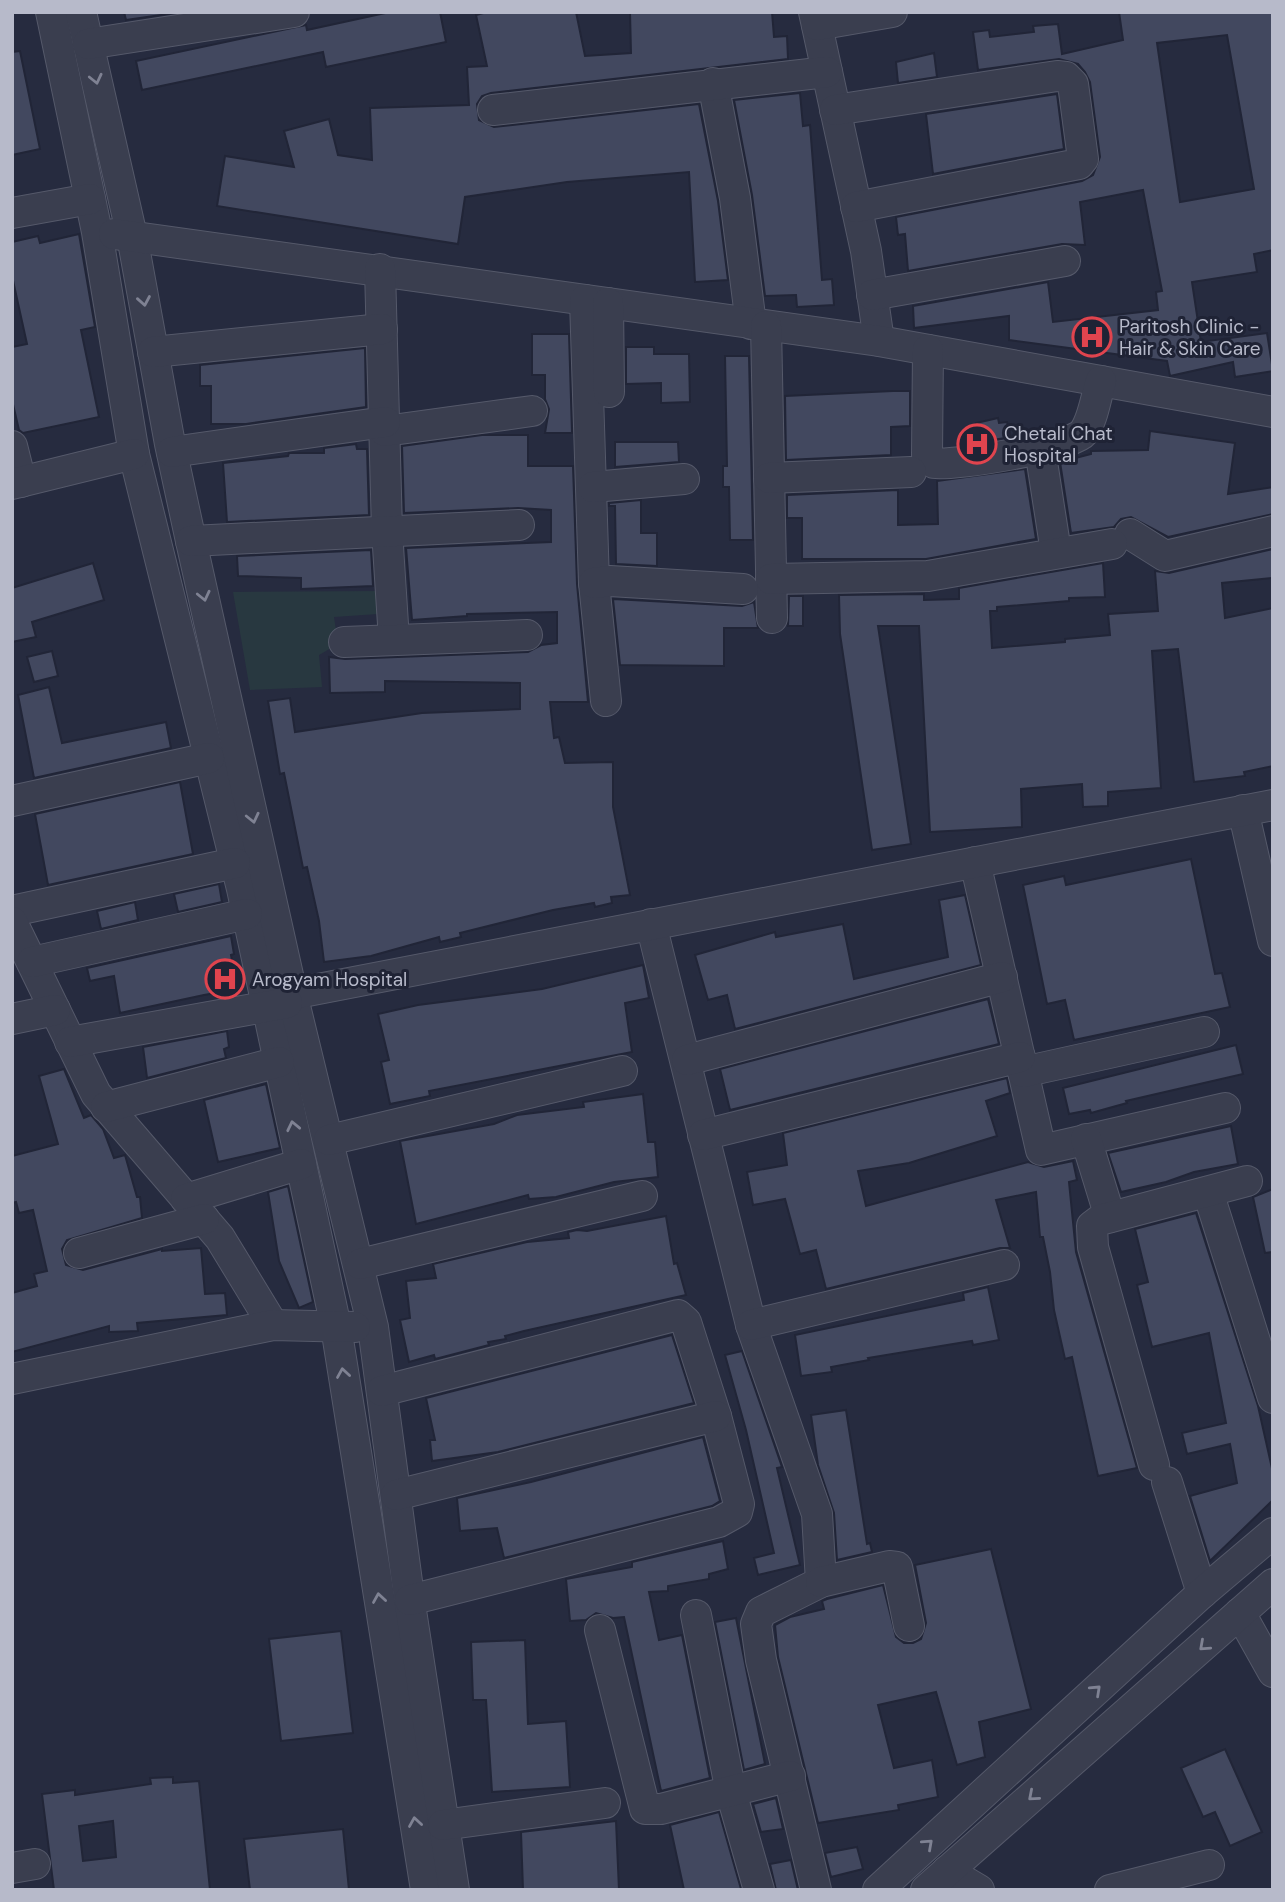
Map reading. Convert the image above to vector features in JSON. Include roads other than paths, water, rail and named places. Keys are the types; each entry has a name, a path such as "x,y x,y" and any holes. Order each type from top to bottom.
{"street":[{"path":"51,12 97,232 134,454 247,914 285,1001 279,1062 336,1326 426,1890"},
{"path":"81,12 132,236 172,452 285,1001 329,1140 373,1327 410,1600 454,1890"},
{"path":"88,44 294,12"},
{"path":"879,341 856,207 815,19 892,12"},
{"path":"493,110 827,72"},
{"path":"835,110 1057,76 1066,76 1073,84 1083,159 1079,164 856,207"},
{"path":"713,83 759,325 769,478 772,618"},
{"path":"12,213 90,199"},
{"path":"97,232 380,269 879,341 1273,412"},
{"path":"872,295 1065,261"},
{"path":"380,269 387,531 394,640"},
{"path":"597,302 606,701"},
{"path":"153,352 382,329"},
{"path":"928,350 929,460 941,464 1071,442 1082,435 1101,381"},
{"path":"172,452 532,411"},
{"path":"12,446 16,483 134,454"},
{"path":"1040,449 1056,552"},
{"path":"769,478 911,472"},
{"path":"601,486 684,479"},
{"path":"191,541 520,525"},
{"path":"771,579 928,576 1121,539 1166,556 1273,531"},
{"path":"602,582 743,589"},
{"path":"344,642 527,635"},
{"path":"12,801 209,758"},
{"path":"70,1042 285,1001 651,924 1273,804"},
{"path":"1243,810 1273,941"},
{"path":"975,862 1041,1150 1225,1108"},
{"path":"235,863 13,922 96,1094 220,1238 273,1325"},
{"path":"32,962 247,914"},
{"path":"651,924 751,1325 817,1514 821,1582"},
{"path":"687,1060 1002,976"},
{"path":"12,1019 55,1010"},
{"path":"703,1135 1022,1065 1204,1032"},
{"path":"106,1107 279,1062"},
{"path":"329,1140 622,1072"},
{"path":"1086,1139 1110,1217"},
{"path":"79,1253 195,1209 301,1164"},
{"path":"1202,1593 1160,1474 1093,1247 1092,1226 1110,1217 1247,1181"},
{"path":"1208,1192 1273,1398"},
{"path":"359,1264 642,1196"},
{"path":"751,1325 1004,1265"},
{"path":"382,1391 678,1315 685,1322 716,1416 739,1504 737,1512 730,1518 410,1600"},
{"path":"12,1379 273,1325 373,1327"},
{"path":"396,1495 716,1416"},
{"path":"878,1890 1202,1593 1273,1533"},
{"path":"817,1890 761,1660 756,1624 761,1612 821,1582 897,1567 909,1626"},
{"path":"937,1881 1273,1584"},
{"path":"1241,1613 1273,1672"},
{"path":"696,1615 731,1792 759,1890"},
{"path":"600,1630 640,1803 645,1809 661,1809 790,1776"},
{"path":"443,1825 605,1802"},
{"path":"1124,1888 1209,1865"},
{"path":"937,1881 979,1890"}],"place":[{"name":"Paritosh Clinic - Hair & Skin Care","path":"1092,337"},
{"name":"Chetali Chat Hospital","path":"977,444"},
{"name":"Arogyam Hospital","path":"225,979"}]}
